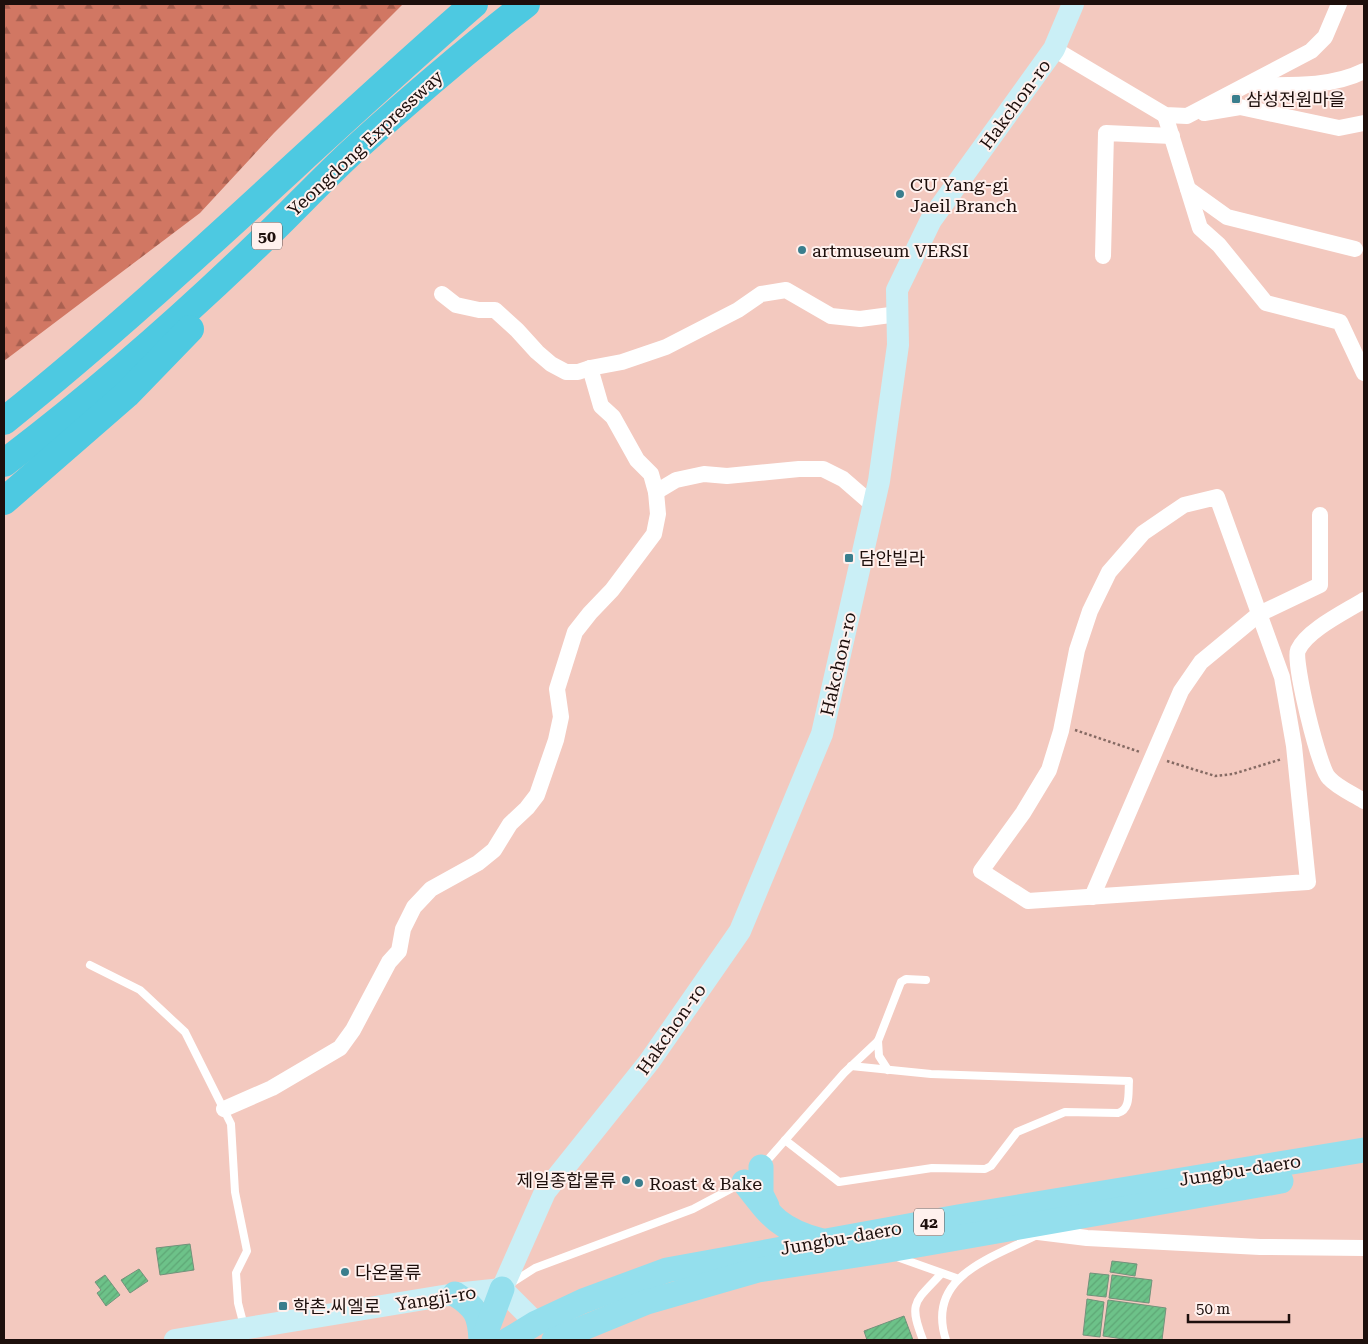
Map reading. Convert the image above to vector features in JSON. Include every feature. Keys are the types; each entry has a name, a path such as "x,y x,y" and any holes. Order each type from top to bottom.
{"highway":[{"name":"Yeongdong Expressway","path":"4,421 110,334 474,4"},
{"name":"Yeongdong Expressway","path":"4,463 74,410 164,332 376,130 454,60 526,4"},
{"path":"4,501 103,417 153,369 276,226"}],"main road":[{"name":"Jungbu-daero","path":"508,1340 536,1323 583,1301 667,1270 822,1241 1364,1150"},
{"name":"Jungbu-daero","path":"554,1340 648,1302 758,1270 883,1251 1364,1167"},
{"path":"753,1175 773,1218 797,1234 822,1241"},
{"path":"482,1340 502,1289"},
{"path":"455,1294 468,1302 478,1315 482,1340"}],"street":[{"name":"Hakchon-ro","path":"502,1289 545,1192 649,1062 740,931 822,734 873,505 898,345 897,290 931,220 1054,49 1073,4"},
{"path":"1187,116 1311,51 1325,37 1339,4"},
{"path":"1054,49 1165,115 1187,116 1240,107 1339,128 1364,123"},
{"path":"1248,84 1300,85 1349,79 1364,71"},
{"path":"1165,115 1200,228 1219,245 1266,303 1340,322 1363,368"},
{"path":"1103,256 1106,133 1172,136"},
{"path":"1188,189 1227,216 1355,249"},
{"path":"442,294 456,305 479,310 495,310 537,352 551,364 566,372 578,372 622,362 666,347 738,310 761,294 786,290 831,316 860,319 898,314"},
{"path":"224,1109 272,1088 340,1048 353,1030 389,962 399,951 403,929 414,907 431,889 478,863 494,850 510,824 527,808 537,795 556,740 561,717 557,688 575,632 612,590 654,534 658,514 656,492 651,474 637,460 613,417 602,406 590,368"},
{"path":"656,492 676,480 704,474 728,476 790,469 823,469 843,478 873,505"},
{"path":"1217,497 1260,614 1282,677 1294,751 1308,882 1028,901 981,870 1023,813 1050,770 1062,725 1077,650 1090,612 1109,572 1143,533 1184,505 1217,497"},
{"path":"1092,897 1181,691 1201,662 1260,614 1320,585 1320,515"},
{"path":"1364,600 1309,635 1298,651 1297,669 1315,741 1328,778 1364,801"},
{"path":"1294,751 1315,741"},
{"path":"1010,1228 1087,1238 1250,1246 1364,1248"},
{"path":"502,1289 536,1323"},
{"name":"Yangji-ro","path":"176,1340 455,1294 502,1289"}],"lane":[{"path":"90,965 140,990 185,1032 224,1109 230,1124 235,1192 247,1251 236,1273 238,1303 244,1328"},
{"path":"888,1070 879,1056 878,1041 901,982 906,979 926,980"},
{"path":"502,1289 535,1268 693,1209 753,1175 851,1066 878,1041"},
{"path":"785,1140 839,1182 932,1168 985,1169 991,1166 1018,1132 1065,1112 1118,1113 1124,1111 1127,1106 1129,1081 931,1074 851,1066"},
{"path":"946,1340 941,1310 947,1291 966,1271 1041,1233"},
{"path":"883,1251 941,1274 959,1279"},
{"path":"923,1340 914,1317 917,1300 941,1274"}],"path":[{"path":"1062,725 1215,776 1233,774 1294,751"}],"green space":[{"path":"4,4 403,4 274,133 200,213 4,361"}],"building":[{"path":"190,1244 194,1270 160,1275 156,1248"},
{"path":"1112,1261 1137,1264 1135,1276 1110,1272"},
{"path":"139,1269 148,1281 130,1293 121,1280"},
{"path":"1090,1273 1109,1275 1106,1297 1087,1295"},
{"path":"105,1275 120,1295 106,1306 97,1293 101,1290 95,1282"},
{"path":"1112,1275 1152,1280 1149,1303 1109,1298"},
{"path":"1087,1299 1104,1302 1100,1337 1083,1335"},
{"path":"1108,1300 1166,1308 1162,1340 1130,1340 1103,1336"},
{"path":"904,1316 913,1340 867,1340 864,1331"}],"place":[{"name":"삼성전원마을","path":"1236,99"},
{"name":"CU Yang-gi Jaeil Branch","path":"900,194"},
{"name":"artmuseum VERSI","path":"802,250"},
{"name":"담안빌라","path":"849,558"},
{"name":"제일종합물류","path":"626,1180"},
{"name":"Roast & Bake","path":"639,1183"},
{"name":"다온물류","path":"345,1272"},
{"name":"학촌.씨엘로","path":"283,1306"}]}
